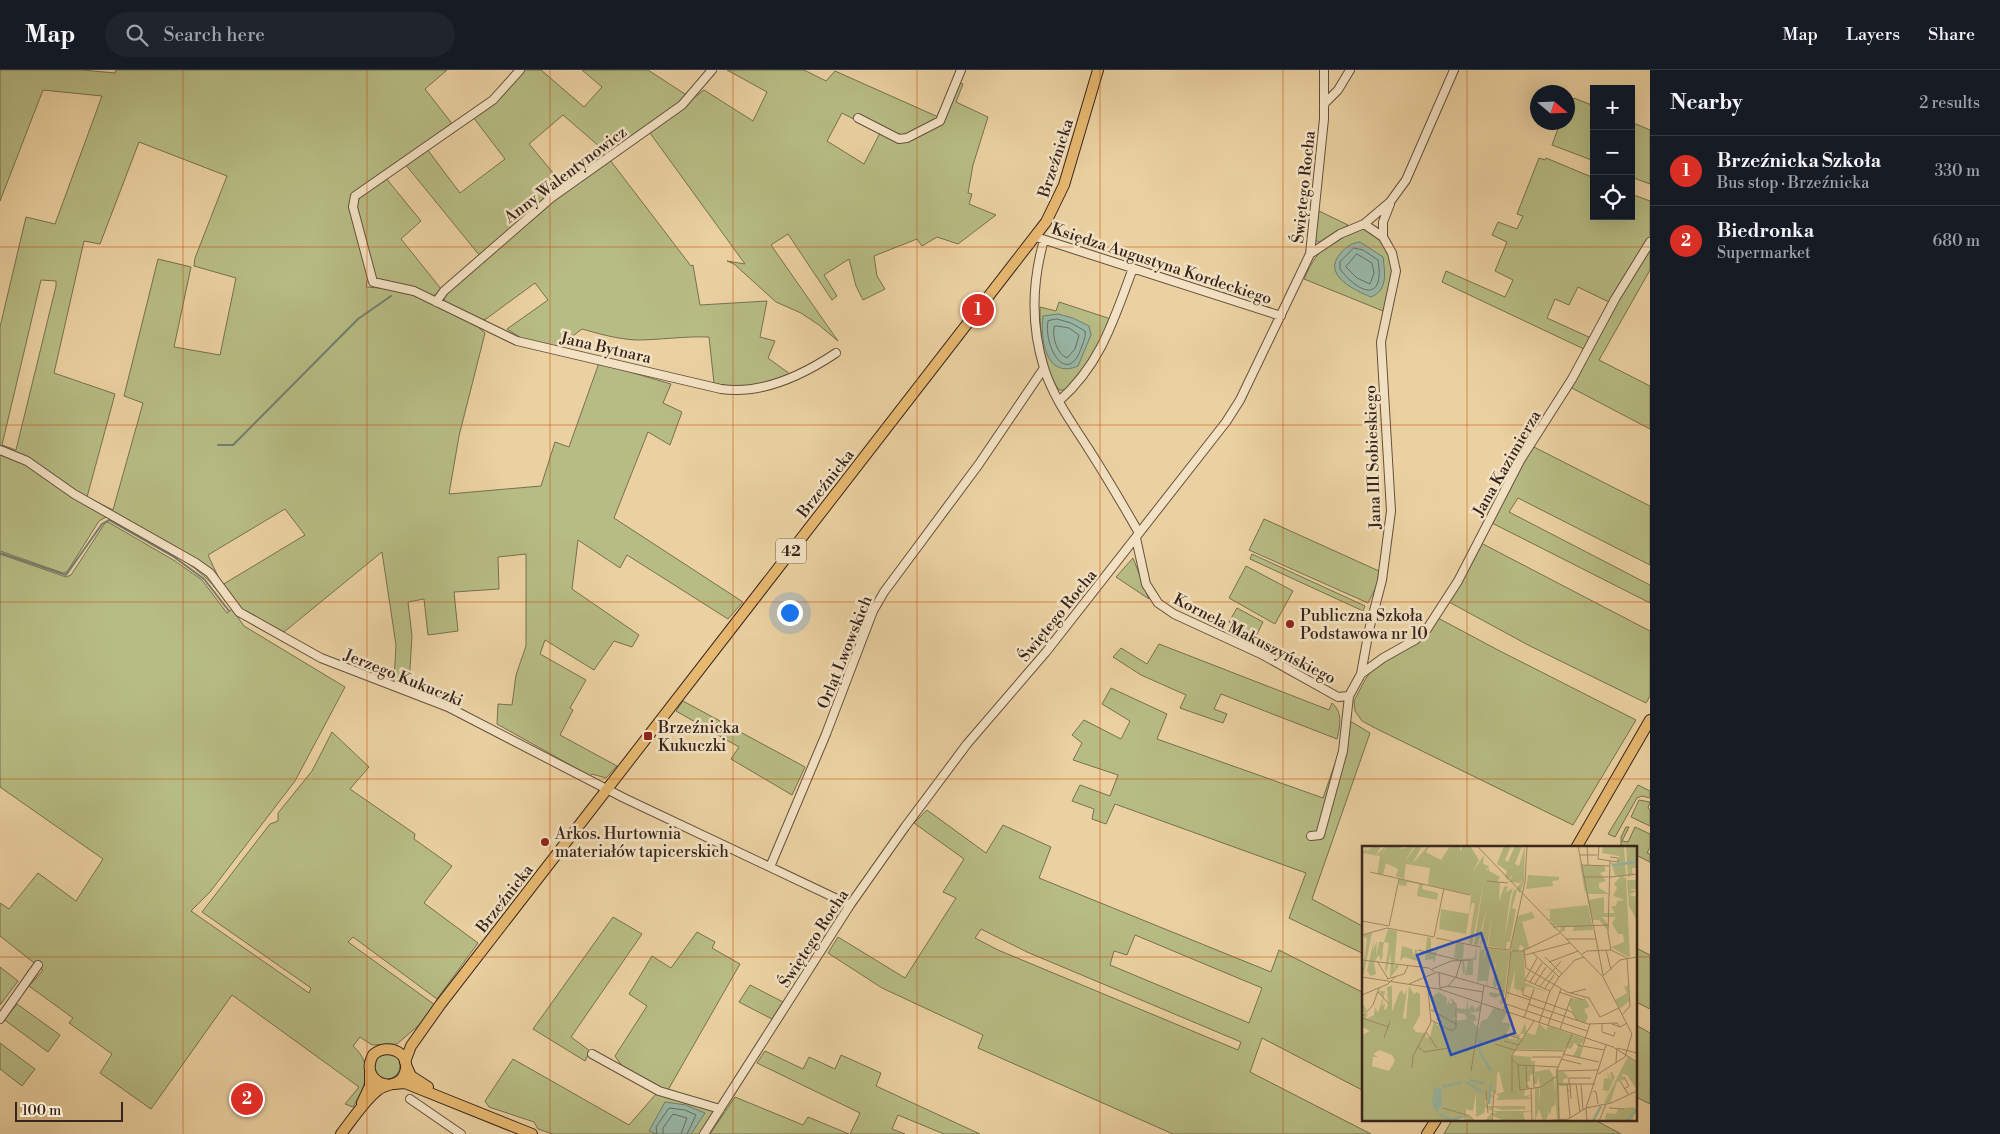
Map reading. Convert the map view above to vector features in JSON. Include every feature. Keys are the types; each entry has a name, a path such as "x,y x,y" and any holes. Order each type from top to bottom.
{"main road":[{"name":"Brzeźnicka","path":"405,1063 410,1046 438,1008 1040,238 1059,198 1098,70"},
{"path":"1577,846 1650,720"},
{"name":"Brzeźnicka","path":"391,1048 401,1045 438,1008"},
{"path":"391,1048 400,1053 408,1073 447,1101"},
{"name":"42","path":"357,1114 370,1086 369,1067 373,1055 381,1049 391,1048"},
{"name":"42","path":"341,1134 376,1091 402,1077 405,1063"},
{"path":"370,1073 376,1081 405,1084 532,1134"},
{"path":"1426,1134 1430,1122"},
{"path":"1426,1134 1435,1122"}],"street":[{"name":"Jana Bytnara","path":"520,70 493,100 355,196 353,208 373,282 406,288 517,341 732,391 752,390 772,384 836,353"},
{"name":"Anny Walentynowicz","path":"436,302 444,291 550,198 682,105 712,70"},
{"path":"858,118 899,139 907,138 940,121 961,70"},
{"name":"Świętego Rocha","path":"704,1134 850,904 967,744 1046,652 1234,410 1310,254 1324,104 1324,70"},
{"path":"1324,104 1338,90 1350,70"},
{"path":"1310,254 1340,234 1364,224 1390,202 1406,180 1454,70"},
{"path":"1383,237 1383,222 1390,202"},
{"path":"1364,224 1383,237"},
{"name":"Jana III Sobieskiego","path":"1348,696 1361,674 1385,567 1391,511 1381,342 1396,272 1392,253 1383,237"},
{"name":"Księdza Augustyna Kordeckiego","path":"1040,238 1281,316"},
{"name":"Kornela Makuszyńskiego","path":"1040,238 1034,301 1037,333 1044,368 1059,401 1138,536 1146,584 1158,603 1174,614 1261,654 1338,697 1348,696"},
{"name":"Jana Kazimierza","path":"1361,674 1383,658 1415,640 1427,629 1458,581 1521,459 1572,379 1615,299 1650,242"},
{"path":"1059,401 1078,384 1091,366 1113,323 1133,268"},
{"name":"Orląt Lwowskich","path":"770,866 826,734 870,619 884,592 971,475 1044,368"},
{"name":"Jerzego Kukuczki","path":"0,450 27,462 74,494 196,563 210,573 239,612 320,658 448,708 608,789 850,904"},
{"path":"1311,836 1320,835 1339,769 1348,696"},
{"path":"0,1019 38,965"},
{"path":"592,1054 659,1090 720,1109"},
{"path":"410,1099 461,1134"}],"green space":[{"path":"0,70 82,70 115,73 116,70 447,70 425,89 453,125 353,195 368,276 366,287 405,290 477,326 485,333 459,436 449,494 541,486 555,442 569,447 599,363 671,384 663,403 682,412 670,445 648,432 614,518 743,602 728,619 627,555 620,568 578,540 572,589 639,635 632,647 614,641 594,670 545,640 540,654 586,680 570,708 573,710 560,735 617,766 606,778 592,774 590,776 497,724 498,704 512,705 516,675 526,646 526,554 498,557 499,589 454,592 458,631 428,635 424,599 408,602 412,636 409,685 394,680 396,645 382,552 284,632 237,606 232,609 209,581 194,568 171,552 111,517 106,517 99,521 67,572 63,573 0,551 0,327 26,217 55,224 102,96 43,90 0,201","holes":["139,142 227,176 195,258 194,266 236,278 220,355 174,347 191,267 158,259 124,396 143,403 113,510 87,497 115,394 54,373 84,241 100,244","41,280 56,281 16,450 2,445","285,509 305,535 222,585 208,555"]},
{"path":"524,70 541,70 584,107 602,87 582,70 648,70 688,96 607,153 563,115 529,144 564,186 480,256 405,164 427,149 460,193 505,159 473,117 495,101"},
{"path":"727,70 804,70 826,81 835,71 945,120 960,83 963,84 956,102 988,117 973,165 968,193 972,194 969,204 996,215 958,244 937,237 922,246 917,239 874,256 877,276 885,289 863,300 856,286 849,259 824,275 837,296 832,300 788,234 771,245 838,341 801,313 776,302 734,264 727,261 745,264 650,133 704,90 753,121 767,92","holes":["842,113 880,133 864,164 827,141"]},
{"path":"1575,98 1590,104 1590,159 1552,145 1557,130 1575,130"},
{"path":"1635,124 1650,130 1650,184 1635,178"},
{"path":"1539,158 1545,160 1546,158 1590,176 1590,220 1635,220 1635,195 1650,201 1650,237 1611,303 1578,287 1569,305 1555,299 1547,318 1591,338 1586,350 1442,282 1446,271 1505,297 1513,280 1495,271 1507,242 1492,235 1498,222 1517,229 1523,216 1517,214"},
{"path":"610,160 691,266 693,265 700,305 767,301 760,337 775,341 768,358 790,374 762,384 733,386 714,383 709,337 636,340 582,329 558,347 526,341 507,329 548,300 535,283 486,319 479,321 444,302 445,293 558,196"},
{"path":"385,177 421,221 401,239 442,290 433,296 400,284 379,281 375,278 355,206 358,196"},
{"path":"1319,211 1348,225 1321,243 1315,240"},
{"path":"1362,229 1368,231 1379,240 1388,253 1393,266 1393,283 1383,311 1304,279 1320,252 1333,242"},
{"path":"1650,247 1650,270 1599,360 1650,386 1650,429 1570,387 1628,281"},
{"path":"1059,302 1111,319 1091,357 1065,390 1059,390 1049,370 1043,350 1041,328 1040,307 1056,311"},
{"path":"1532,446 1650,506 1650,565 1518,498 1509,512 1650,585 1650,603 1492,523"},
{"path":"1264,519 1379,571 1377,585 1368,603 1249,550"},
{"path":"108,522 175,561 202,580 227,613 232,609 244,626 345,687 295,781 210,892 191,911 309,993 311,988 202,912 270,824 278,821 278,813 312,771 332,732 369,767 350,789 415,834 414,839 452,866 424,903 478,943 437,999 353,937 348,942 435,1005 420,1024 397,1044 372,1045 360,1037 353,1046 364,1061 366,1076 353,1107 345,1104 359,1087 232,995 151,1109 100,1073 112,1054 69,1023 73,1018 29,986 43,970 0,936 0,903 9,909 38,873 76,901 103,859 0,787 0,554 66,577 71,575 105,523"},
{"path":"1481,543 1650,631 1650,696 1646,703 1530,646 1449,602"},
{"path":"1252,554 1365,606 1363,611 1250,559"},
{"path":"1133,558 1149,599 1116,577"},
{"path":"1246,566 1293,591 1275,624 1229,598"},
{"path":"1237,608 1263,622 1256,636 1229,622"},
{"path":"1438,618 1636,720 1573,825 1373,727 1362,721 1355,711 1354,701 1373,668 1408,648"},
{"path":"1159,644 1329,710 1332,703 1339,715 1340,724 1337,739 1221,694 1214,709 1227,714 1223,723 1180,708 1186,695 1141,675 1113,657 1121,648 1147,664"},
{"path":"1111,688 1167,714 1157,739 1323,798 1349,723 1352,722 1370,733 1312,899 1362,926 1362,953 1289,918 1306,873 1115,804 1106,824 1092,819 1094,809 1072,801 1080,785 1110,796 1118,775 1073,760 1082,743 1072,735 1084,720 1121,739 1130,721 1102,704"},
{"path":"683,701 805,767 792,795 731,759 739,747 676,711"},
{"path":"1638,785 1650,791 1650,798 1642,796 1637,798 1615,837 1608,834"},
{"path":"1639,800 1650,802 1648,808 1650,810 1650,826 1631,817"},
{"path":"927,810 986,853 1003,825 1051,847 1039,878 1271,972 1279,950 1362,992 1362,1090 1262,1038 1250,1072 1371,1134 1173,1134 978,1048 983,1035 882,988 828,953 838,937 905,978 956,898 943,892 964,859 914,823","holes":["981,929 1027,952 1241,1042 1238,1050 998,950 975,938","1135,935 1262,988 1249,1023 1110,965 1114,951 1127,955"]},
{"path":"1626,827 1629,827 1622,841 1628,842 1635,827 1650,834 1650,847 1647,853 1650,854 1650,862 1638,856 1638,846 1621,846 1621,837"},
{"path":"613,917 642,934 571,1037 590,1051 585,1061 533,1029"},
{"path":"697,932 715,942 712,948 740,964 668,1090 638,1078 624,1068 615,1056 647,1006 629,994 652,956 671,968"},
{"path":"1638,949 1650,955 1650,1009 1638,1003"},
{"path":"0,967 18,981 0,1005"},
{"path":"750,985 783,1002 772,1019 739,1002"},
{"path":"17,1004 60,1035 48,1052 6,1021 5,1019"},
{"path":"1638,1026 1650,1033 1650,1104 1638,1098"},
{"path":"0,1043 35,1069 22,1086 0,1069"},
{"path":"765,1051 803,1069 809,1057 835,1069 841,1055 881,1073 876,1086 980,1134 944,1134 898,1115 892,1129 905,1134 850,1134 860,1113 757,1063"},
{"path":"387,1053 396,1057 400,1066 396,1075 387,1079 378,1075 374,1066 378,1057"},
{"path":"513,1059 629,1125 656,1094 715,1111 700,1134 553,1134 538,1129 534,1122 489,1107 485,1101"},
{"path":"735,1097 803,1125 808,1117 849,1134 710,1134"},
{"path":"1451,1122 1599,1122 1621,1134 1444,1134"}],"water":[{"path":"1360,242 1383,257 1385,275 1383,285 1371,297 1342,281 1335,269 1335,262 1340,254 1351,244"},
{"path":"1058,314 1073,318 1089,326 1091,335 1078,366 1067,369 1059,367 1052,362 1044,346 1043,316"},
{"path":"665,1102 686,1105 705,1113 691,1134 657,1134 649,1131"}],"waterway":[{"path":"218,445 233,445 358,319 391,296"},
{"path":"0,553 66,575 102,524 109,520 174,557 204,579 229,611"}],"place":[{"name":"Brzeźnicka Szkoła","path":"978,310"},
{"name":"Publiczna Szkoła Podstawowa nr 10","path":"1290,624"},
{"name":"Brzeźnicka Kukuczki","path":"648,736"},
{"name":"Arkos. Hurtownia materiałów tapicerskich","path":"545,842"},
{"name":"Biedronka","path":"247,1099"}]}
